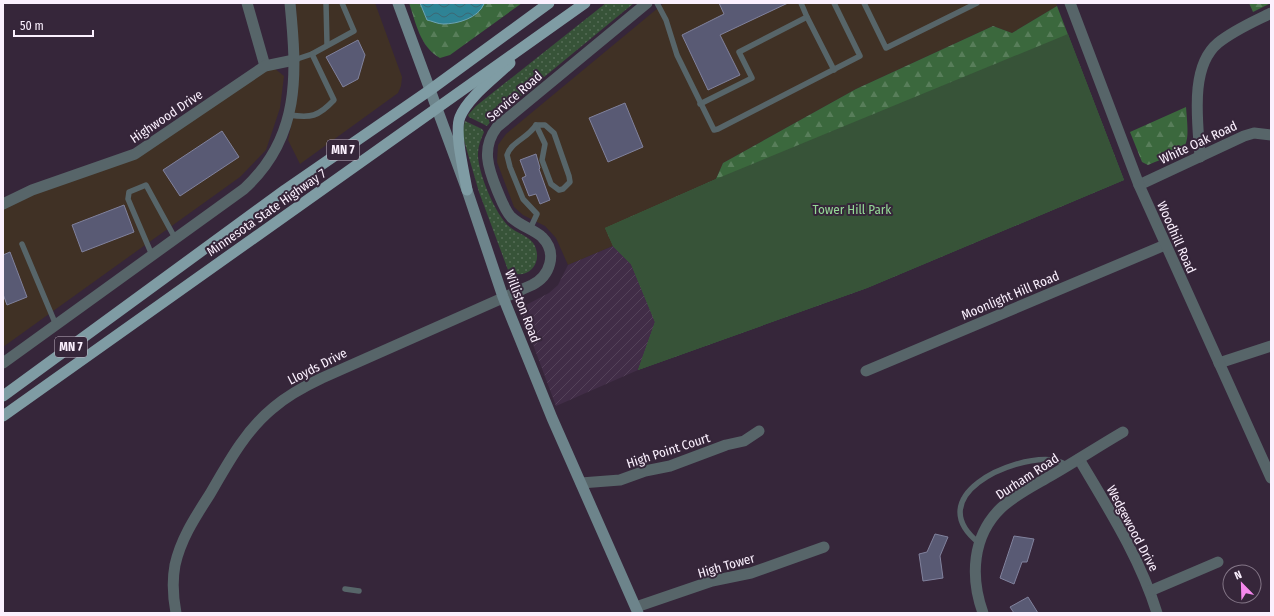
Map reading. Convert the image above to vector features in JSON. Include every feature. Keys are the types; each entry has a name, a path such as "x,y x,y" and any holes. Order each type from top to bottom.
{"main road":[{"name":"Williston Road","path":"398,3 467,190 503,297 581,483 637,610"},
{"name":"Minnesota State Highway 7","path":"3,396 285,190 430,90 549,3"},
{"name":"Minnesota State Highway 7","path":"3,416 585,3"},
{"path":"467,190 458,131 460,118 465,108 473,98 540,35"}],"street":[{"path":"247,3 265,66"},
{"path":"3,362 244,189 257,177 280,143 289,115 295,80 290,3"},
{"name":"Service Road","path":"503,297 539,282 549,271 550,261 547,245 543,238 517,222 504,208 488,167 487,151 492,133 521,106 647,3"},
{"name":"Woodhill Road","path":"1070,3 1139,185 1271,478"},
{"path":"1200,157 1198,90 1200,73 1206,58 1216,44 1230,34 1271,13"},
{"name":"Highwood Drive","path":"3,204 32,190 135,154 265,66 294,60"},
{"name":"White Oak Road","path":"1139,185 1254,133 1271,135"},
{"name":"Moonlight Hill Road","path":"866,371 1165,245"},
{"name":"Lloyds Drive","path":"176,613 173,594 173,577 185,536 235,452 252,429 273,408 296,391 322,378 503,297"},
{"path":"1219,363 1271,346"},
{"name":"High Point Court","path":"581,483 620,480 645,471 670,466 726,445 744,441 759,431"},
{"name":"Durham Road","path":"983,613 975,584 975,563 980,543 988,525 1001,508 1018,495 1123,432"},
{"name":"Wedgewood Drive","path":"1079,459 1128,546 1150,591 1157,613"},
{"name":"High Tower","path":"637,610 712,581 759,570 824,546"},
{"path":"1150,591 1218,562"}],"lane":[{"path":"326,3 327,44"},
{"path":"294,60 312,54 327,44 354,31 342,3"},
{"path":"657,3 666,20 677,55 714,130 860,56 834,3"},
{"path":"801,3 834,70"},
{"path":"864,3 886,48 977,3"},
{"path":"700,104 752,78 739,52 808,17"},
{"path":"289,115 308,118 324,111 334,100 312,54"},
{"path":"530,229 537,214 523,199 510,167 507,155 513,145 531,133 536,125"},
{"path":"536,125 545,126 554,133 570,182 563,189 559,190 551,184 542,160 546,144 536,125"},
{"path":"152,255 128,199 130,192 146,185 176,238"},
{"path":"22,244 56,325"},
{"path":"980,543 969,535 962,525 958,512 963,500 972,488 987,476 1005,468 1028,461 1053,460 1068,465"},
{"path":"345,589 359,591"}],"shaded area":[{"path":"296,3 375,3 402,77 401,86 398,93 300,164 288,140 298,93"},
{"path":"664,3 1056,3 1057,6 1012,33 993,26 856,89 723,163 716,179 606,228 613,246 568,265 556,238 545,226 523,215 514,207 497,162 498,145 506,134"},
{"path":"274,68 284,76 280,108 266,150 240,177 3,347 3,208 42,187 100,169 267,70"},
{"path":"613,246 631,264 656,322 638,370 556,406 522,315 526,305 549,293 558,285 568,265"}],"green space":[{"path":"409,3 420,3 427,20 484,3 522,3 450,55 440,58 428,48 423,41"},
{"path":"606,3 634,3 493,119 487,126 469,117 468,115 476,106"},
{"path":"1249,3 1271,3 1253,12"},
{"name":"Tower Hill Park","path":"1057,6 1124,180 867,288 638,370 655,322 631,264 613,246 605,228 716,179 723,163 856,89 993,26 1012,33"},
{"name":"Tower Hill Park","path":"1068,34 1124,180 867,288 638,370 655,322 631,264 613,246 605,228 716,179"},
{"path":"1186,107 1188,133 1187,141 1184,147 1172,155 1148,165 1142,162 1130,132"},
{"path":"465,121 482,129 484,132 478,153 479,161 488,193 499,214 511,228 529,239 536,249 536,262 530,271 520,274 508,270 479,192 463,137"}],"water":[{"path":"420,3 484,4 477,13 467,19 455,23 439,24 427,20"}],"building":[{"path":"719,3 788,3 720,35 740,75 708,90 682,35 724,14"},
{"path":"358,40 365,55 358,79 343,87 326,57"},
{"path":"625,103 643,147 608,162 589,118"},
{"path":"222,131 239,157 180,196 163,170"},
{"path":"536,154 539,169 550,200 540,204 536,194 529,196 522,178 526,176 520,160"},
{"path":"124,205 134,232 82,252 72,225"},
{"path":"10,252 27,297 7,305 3,294 3,255"},
{"path":"935,534 948,537 940,556 943,578 923,581 919,554 927,552"},
{"path":"1014,536 1034,539 1027,562 1022,562 1014,584 1000,578"},
{"path":"1028,597 1038,613 1014,613 1010,607"}]}
